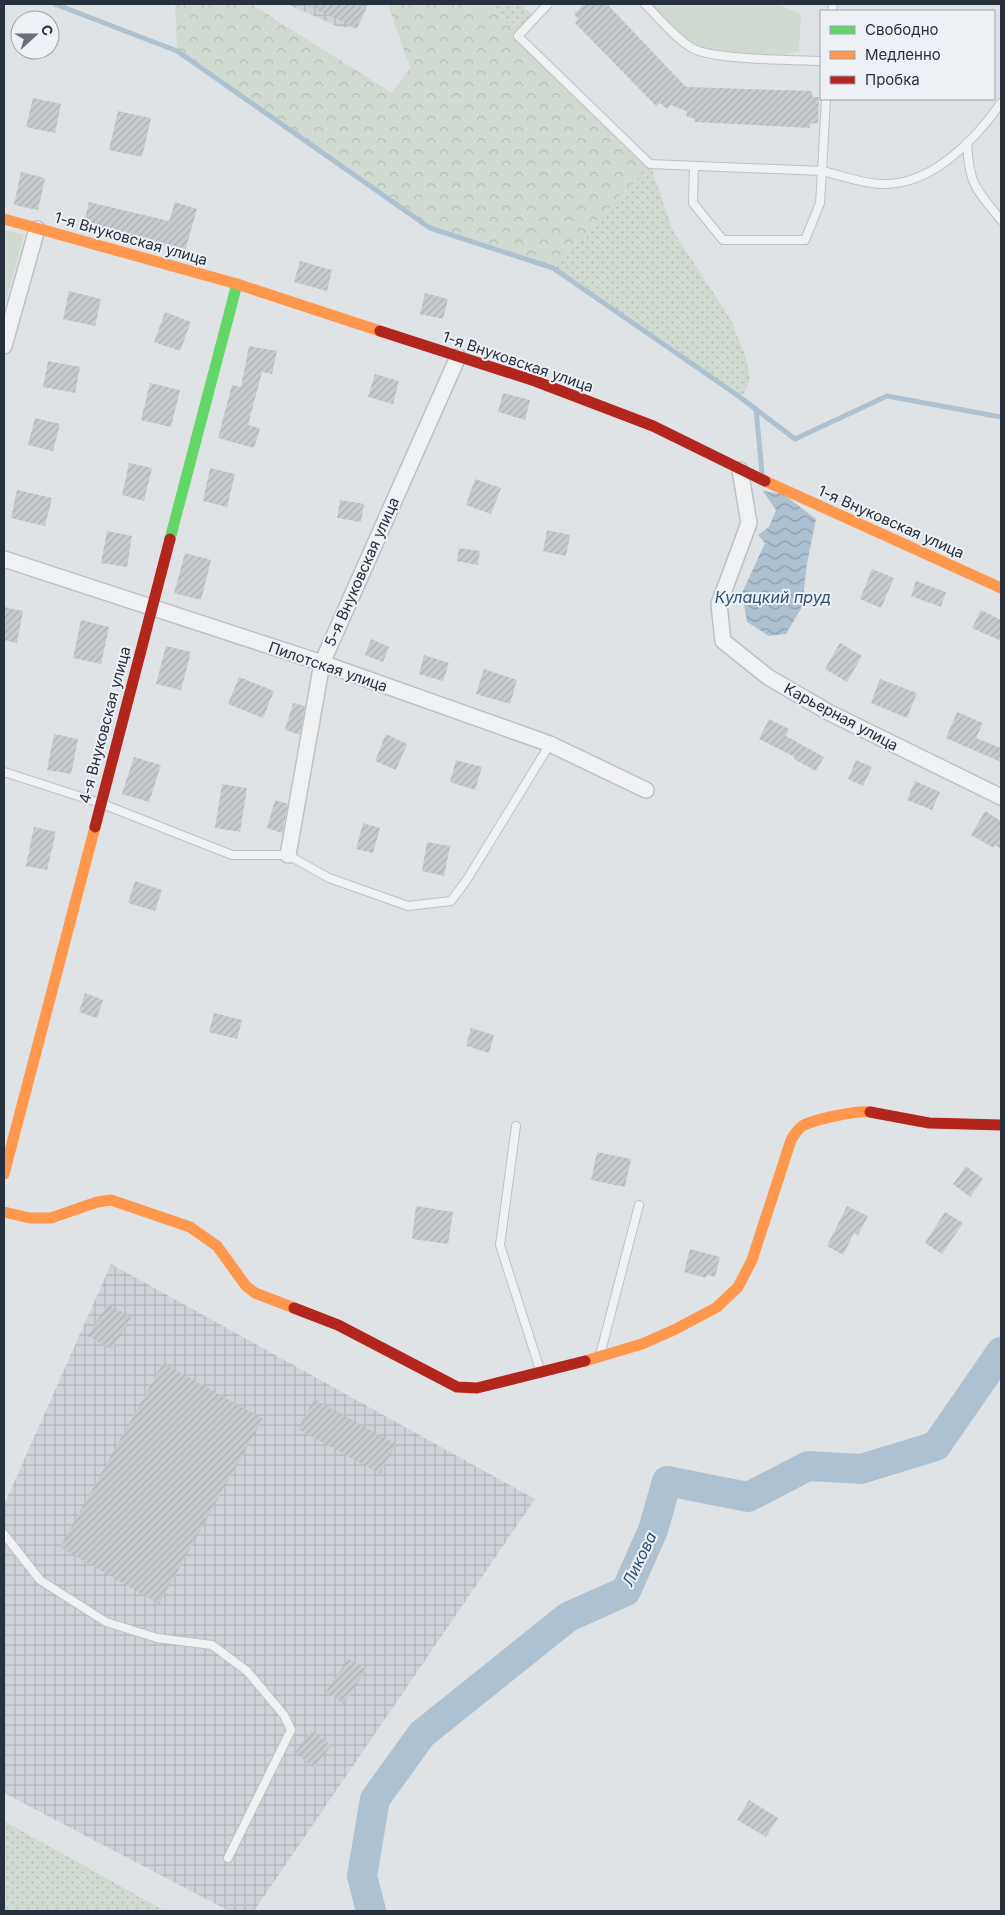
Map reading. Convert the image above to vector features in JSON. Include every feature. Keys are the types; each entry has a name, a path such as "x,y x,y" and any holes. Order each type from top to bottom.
{"street":[{"name":"1-я Внуковская улица","path":"4,220 236,284 535,381 653,426 740,470 1001,588"},
{"path":"4,346 37,229"},
{"name":"4-я Внуковская улица","path":"4,1174 236,284"},
{"name":"5-я Внуковская улица","path":"288,855 322,664 458,357"},
{"name":"Карьерная улица","path":"740,470 749,523 719,604 723,641 768,678 828,712 1001,797"},
{"name":"Пилотская улица","path":"4,559 322,664 550,744 646,790"},
{"path":"4,1212 30,1218 51,1218 97,1202 111,1200 190,1227 217,1246 246,1286 255,1293 338,1325 417,1368 457,1386 477,1388 541,1373 642,1344 676,1329 717,1307 738,1287 752,1260 791,1140 804,1125 860,1110 929,1123 1001,1125"}],"lane":[{"path":"548,4 518,36 650,164 822,171 881,184 905,182 932,170 968,143 1001,103"},
{"path":"645,4 676,36 694,50 721,55 820,61"},
{"path":"694,166 694,203 723,240 805,240 820,203 826,100"},
{"path":"968,143 968,170 976,188 1001,220"},
{"path":"4,772 100,803 232,855 288,855 329,878 408,906 450,901 466,881 550,744"},
{"path":"516,1126 500,1245 541,1373"},
{"path":"599,1357 639,1205"},
{"path":"4,1534 40,1580 106,1622 157,1638 212,1645 247,1671 284,1715 291,1730 228,1858"}],"shaded area":[{"path":"287,4 368,4 357,28 339,27"},
{"path":"111,1264 535,1499 254,1911 229,1911 4,1793 4,1505"}],"green space":[{"path":"175,4 251,4 392,93 410,68 388,4 463,4 482,18 492,7 522,31 518,36 650,164 553,268 430,228 177,51"},
{"path":"463,4 495,4 482,18"},
{"path":"495,4 504,6 506,4 521,4 535,18 522,31 492,7"},
{"path":"645,4 778,4 801,15 799,51 767,59 694,50"},
{"path":"650,164 673,231 731,320 746,358 750,380 742,397 553,268"},
{"path":"4,230 24,235 4,307"},
{"path":"4,1821 165,1911 4,1911"}],"water":[{"name":"Кулацкий пруд","path":"763,491 783,494 816,519 807,564 802,607 786,634 769,636 747,622 742,593 765,543 758,535 769,527 776,510"}],"building":[{"path":"303,4 355,4 366,9 357,28"},
{"path":"584,4 607,4 686,87 812,91 812,97 819,97 818,123 810,124 810,128 695,122 693,118 687,117 686,111 671,105 667,109 660,103 656,106 575,23 578,19 574,14"},
{"path":"33,98 61,104 55,133 26,127"},
{"path":"118,111 151,118 142,157 109,150"},
{"path":"21,172 45,178 38,210 14,205"},
{"path":"89,202 169,221 175,202 197,209 185,251 84,223"},
{"path":"300,261 332,270 327,291 294,282"},
{"path":"69,291 101,299 95,326 63,319"},
{"path":"425,293 448,299 443,319 420,314"},
{"path":"165,312 191,322 180,351 154,342"},
{"path":"249,346 277,351 272,374 262,372 248,425 260,428 254,448 218,438 232,385 241,387"},
{"path":"48,361 80,367 75,393 43,387"},
{"path":"375,374 399,381 393,404 368,397"},
{"path":"150,383 180,390 171,427 141,420"},
{"path":"503,393 530,400 525,420 498,412"},
{"path":"35,418 60,424 53,451 28,445"},
{"path":"129,463 152,468 144,501 122,495"},
{"path":"210,468 235,474 227,507 203,501"},
{"path":"475,479 501,488 491,514 466,505"},
{"path":"17,490 52,498 45,526 11,518"},
{"path":"340,500 364,504 361,522 337,518"},
{"path":"547,530 570,535 566,556 543,551"},
{"path":"107,531 132,536 127,567 101,563"},
{"path":"459,548 480,551 478,565 457,561"},
{"path":"185,553 211,560 201,600 174,593"},
{"path":"872,569 894,578 881,608 860,599"},
{"path":"916,581 946,592 941,607 911,596"},
{"path":"4,607 23,611 17,643 4,640"},
{"path":"981,610 1001,620 1001,641 972,628"},
{"path":"81,620 109,627 101,664 73,658"},
{"path":"371,639 389,647 383,662 365,655"},
{"path":"840,643 862,656 847,682 825,669"},
{"path":"166,646 191,652 181,690 156,684"},
{"path":"424,655 449,663 443,681 419,674"},
{"path":"484,669 517,680 510,704 476,694"},
{"path":"239,677 274,691 263,718 228,704"},
{"path":"880,679 917,693 907,718 871,703"},
{"path":"293,703 305,706 300,735 285,730"},
{"path":"957,712 983,723 976,738 1001,748 1001,762 946,738"},
{"path":"769,719 789,729 786,736 824,757 816,771 794,759 795,757 759,739"},
{"path":"54,734 78,739 71,774 47,770"},
{"path":"386,734 407,744 396,770 375,761"},
{"path":"134,757 161,765 149,802 122,794"},
{"path":"456,760 482,767 475,790 450,782"},
{"path":"856,760 872,767 863,786 848,779"},
{"path":"915,781 940,792 932,810 907,800"},
{"path":"222,784 247,788 240,832 215,828"},
{"path":"275,800 288,804 282,833 267,828"},
{"path":"985,811 1001,821 1001,849 995,845 994,848 971,835"},
{"path":"363,823 380,828 373,853 356,849"},
{"path":"34,827 56,832 47,870 26,866"},
{"path":"427,842 450,846 444,876 422,871"},
{"path":"135,881 162,890 155,911 128,903"},
{"path":"85,993 103,1000 97,1018 79,1012"},
{"path":"214,1013 242,1020 237,1039 209,1032"},
{"path":"471,1028 494,1035 489,1053 466,1046"},
{"path":"597,1152 631,1159 625,1187 591,1180"},
{"path":"966,1166 983,1179 970,1197 953,1184"},
{"path":"416,1206 453,1212 448,1244 412,1239"},
{"path":"847,1206 868,1216 858,1235 854,1233 843,1255 827,1246"},
{"path":"945,1212 963,1223 942,1254 925,1243"},
{"path":"690,1249 720,1257 715,1277 707,1275 706,1278 684,1272"},
{"path":"107,1304 131,1317 112,1350 88,1336"},
{"path":"163,1363 263,1419 159,1604 60,1547"},
{"path":"314,1399 396,1444 380,1474 298,1429"},
{"path":"348,1659 366,1670 344,1704 326,1692"},
{"path":"311,1731 331,1745 315,1768 295,1753"},
{"path":"749,1800 778,1818 766,1837 737,1820"}],"waterway":[{"path":"55,4 177,51 430,228 553,268 737,395 795,439 887,396 1001,417"},
{"path":"756,409 762,473"},
{"name":"Ликова","path":"371,1911 362,1876 375,1799 422,1734 568,1617 626,1591 653,1530 667,1481 748,1497 808,1466 861,1469 936,1446 1001,1352"}],"traffic: fast":[{"path":"170,539 237,284"}],"traffic: slow":[{"path":"4,219 237,284 380,331"},
{"path":"765,481 1001,588"},
{"path":"4,1174 95,827"},
{"path":"585,1361 642,1344 676,1329 717,1307 738,1287 752,1260 791,1140 796,1132 804,1125 818,1120 847,1114 870,1112"},
{"path":"4,1212 30,1218 51,1218 97,1202 111,1200 190,1227 217,1246 246,1286 255,1293 294,1308"}],"traffic: jam":[{"path":"380,331 535,381 653,426 765,481"},
{"path":"95,827 170,539"},
{"path":"870,1112 929,1123 1001,1125"},
{"path":"294,1308 338,1325 457,1387 477,1388 585,1361"}]}
